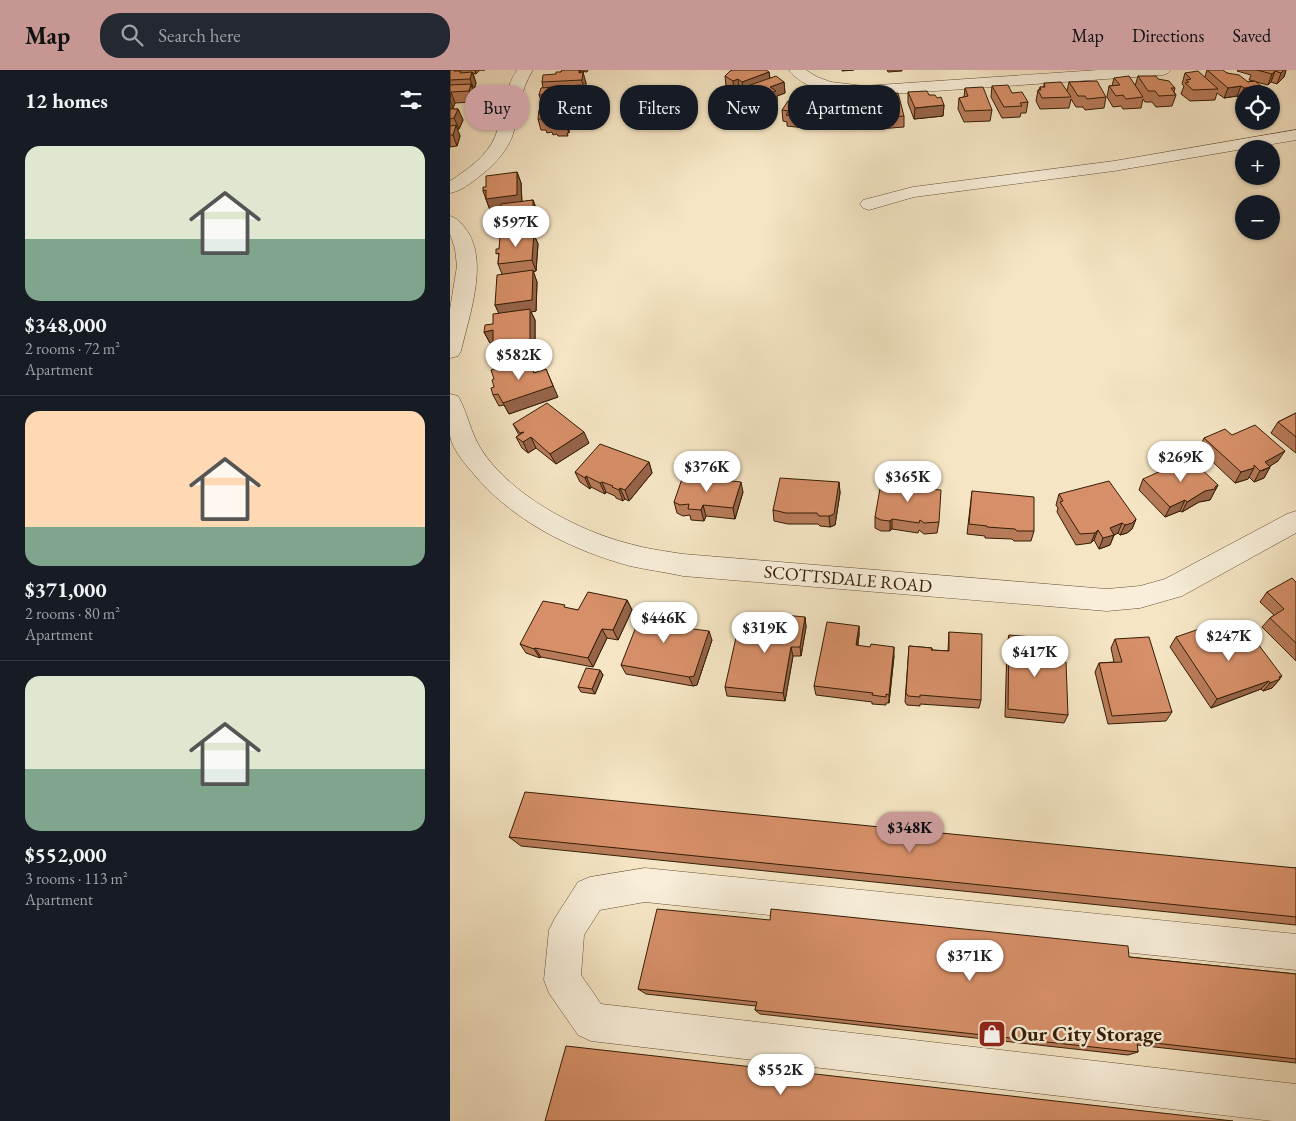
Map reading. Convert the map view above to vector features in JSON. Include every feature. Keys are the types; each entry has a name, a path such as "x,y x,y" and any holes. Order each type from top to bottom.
{"street":[{"path":"450,188 482,165 495,150 503,137 516,87 525,70"},
{"path":"797,70 815,82 831,87 864,91 1073,73 1163,70"},
{"path":"869,204 912,192 1114,166 1296,134"},
{"path":"450,222 464,242 467,259 466,278 450,351"},
{"name":"SCOTTSDALE ROAD","path":"450,402 462,439 482,469 508,495 542,519 579,537 624,553 682,565 1107,600 1140,597 1172,588 1296,521"},
{"path":"1296,952 645,884 590,894 567,930 562,980 591,1022 1296,1104"}],"building":[{"path":"450,70 461,71 460,73 472,72 470,79 450,80"},
{"path":"562,70 579,70 579,73 583,72 582,80 542,82 543,75 556,74 556,72 561,72"},
{"path":"733,70 766,70 769,72 742,82 738,79 733,81 725,76"},
{"path":"1207,70 1223,70 1227,73 1239,75 1248,82 1255,81 1260,85 1235,85 1235,87 1228,88"},
{"path":"1257,70 1284,70 1281,73 1275,71 1272,74"},
{"path":"1198,71 1218,89 1193,90 1185,83 1189,82 1186,80 1191,79 1185,73"},
{"path":"776,76 784,82 776,85 750,85"},
{"path":"1129,76 1143,97 1126,99 1123,95 1116,96 1109,86 1120,85 1114,78"},
{"path":"1138,76 1156,76 1158,79 1169,81 1175,88 1171,88 1176,95 1159,96 1155,91 1148,91"},
{"path":"1097,81 1106,97 1087,99 1085,96 1078,96 1069,82"},
{"path":"1061,82 1071,97 1042,98 1038,90 1041,90 1040,87 1045,87 1044,83"},
{"path":"471,84 465,85 465,91 451,92 450,94 450,85"},
{"path":"1008,85 1012,93 1022,92 1028,102 1020,103 1022,106 1004,107 992,86"},
{"path":"983,87 992,110 965,111 959,98 968,96 965,88"},
{"path":"927,91 929,95 935,95 937,98 941,97 944,105 915,108 908,92"},
{"path":"788,101 788,111 782,110"},
{"path":"900,101 904,116 900,116"},
{"path":"450,109 458,109 454,118 450,119"},
{"path":"456,125 453,135 450,135 450,126"},
{"path":"517,172 517,195 486,199 486,190 483,191 483,187 486,187 486,176"},
{"path":"533,200 533,225 499,229 501,204"},
{"path":"534,233 532,260 498,264 499,253 496,254 496,249 499,249 500,236"},
{"path":"533,270 532,300 495,305 497,275"},
{"path":"530,309 530,341 493,347 493,330 484,332 485,325 493,324 493,314"},
{"path":"529,359 534,373 546,369 553,386 503,403 498,394 493,395 491,388 494,387 492,380 494,379 491,370"},
{"path":"547,403 584,432 550,454 531,437 523,442 516,437 524,432 520,433 513,424"},
{"path":"1296,413 1296,437 1278,422"},
{"path":"1255,425 1285,451 1265,462 1270,467 1260,471 1254,465 1254,468 1241,472 1204,438 1225,429 1232,435"},
{"path":"600,444 649,462 625,490 620,488 619,490 586,476 585,478 575,472"},
{"path":"1190,458 1218,485 1215,489 1205,491 1187,502 1185,500 1170,507 1143,479"},
{"path":"683,476 741,482 733,508 703,505 701,510 688,509 689,504 680,505 674,502"},
{"path":"882,477 896,479 895,486 941,490 939,522 924,523 920,520 919,523 892,519 890,521 875,517"},
{"path":"780,478 839,482 834,514 819,516 817,513 786,513 773,510"},
{"path":"1109,481 1136,519 1132,523 1125,525 1122,523 1110,528 1114,535 1103,538 1098,530 1095,533 1080,534 1060,502 1063,501 1059,494"},
{"path":"972,491 1034,497 1034,531 1017,531 1015,529 969,524"},
{"path":"1292,578 1296,582 1296,643 1270,618 1284,609 1267,592"},
{"path":"588,592 627,600 613,630 602,629 588,658 534,649 520,644 543,601 565,605 564,607 578,610"},
{"path":"645,604 676,609 669,626 709,631 694,676 689,677 621,665"},
{"path":"763,613 805,617 800,647 791,647 783,693 725,687 737,633 758,635"},
{"path":"827,622 859,626 856,645 870,647 871,644 894,647 889,695 886,694 886,697 872,695 873,693 814,686"},
{"path":"1205,627 1217,645 1249,632 1282,676 1279,677 1280,679 1270,683 1269,681 1217,699 1176,637"},
{"path":"949,632 982,634 981,700 920,695 920,697 908,696 906,693 909,646 949,651"},
{"path":"1009,635 1044,638 1044,660 1066,662 1068,715 1008,709"},
{"path":"1149,637 1172,712 1112,716 1099,663 1122,662 1115,639"},
{"path":"586,668 600,670 592,689 578,687"},
{"path":"525,792 1296,868 1296,917 509,837"},
{"path":"657,909 770,920 771,909 1128,946 1129,957 1296,974 1296,1059 1137,1041 1138,1052 755,1010 757,1002 638,989"},
{"path":"566,1046 1233,1121 545,1121"}],"place":[{"name":"Our City Storage","path":"992,1034"}]}
